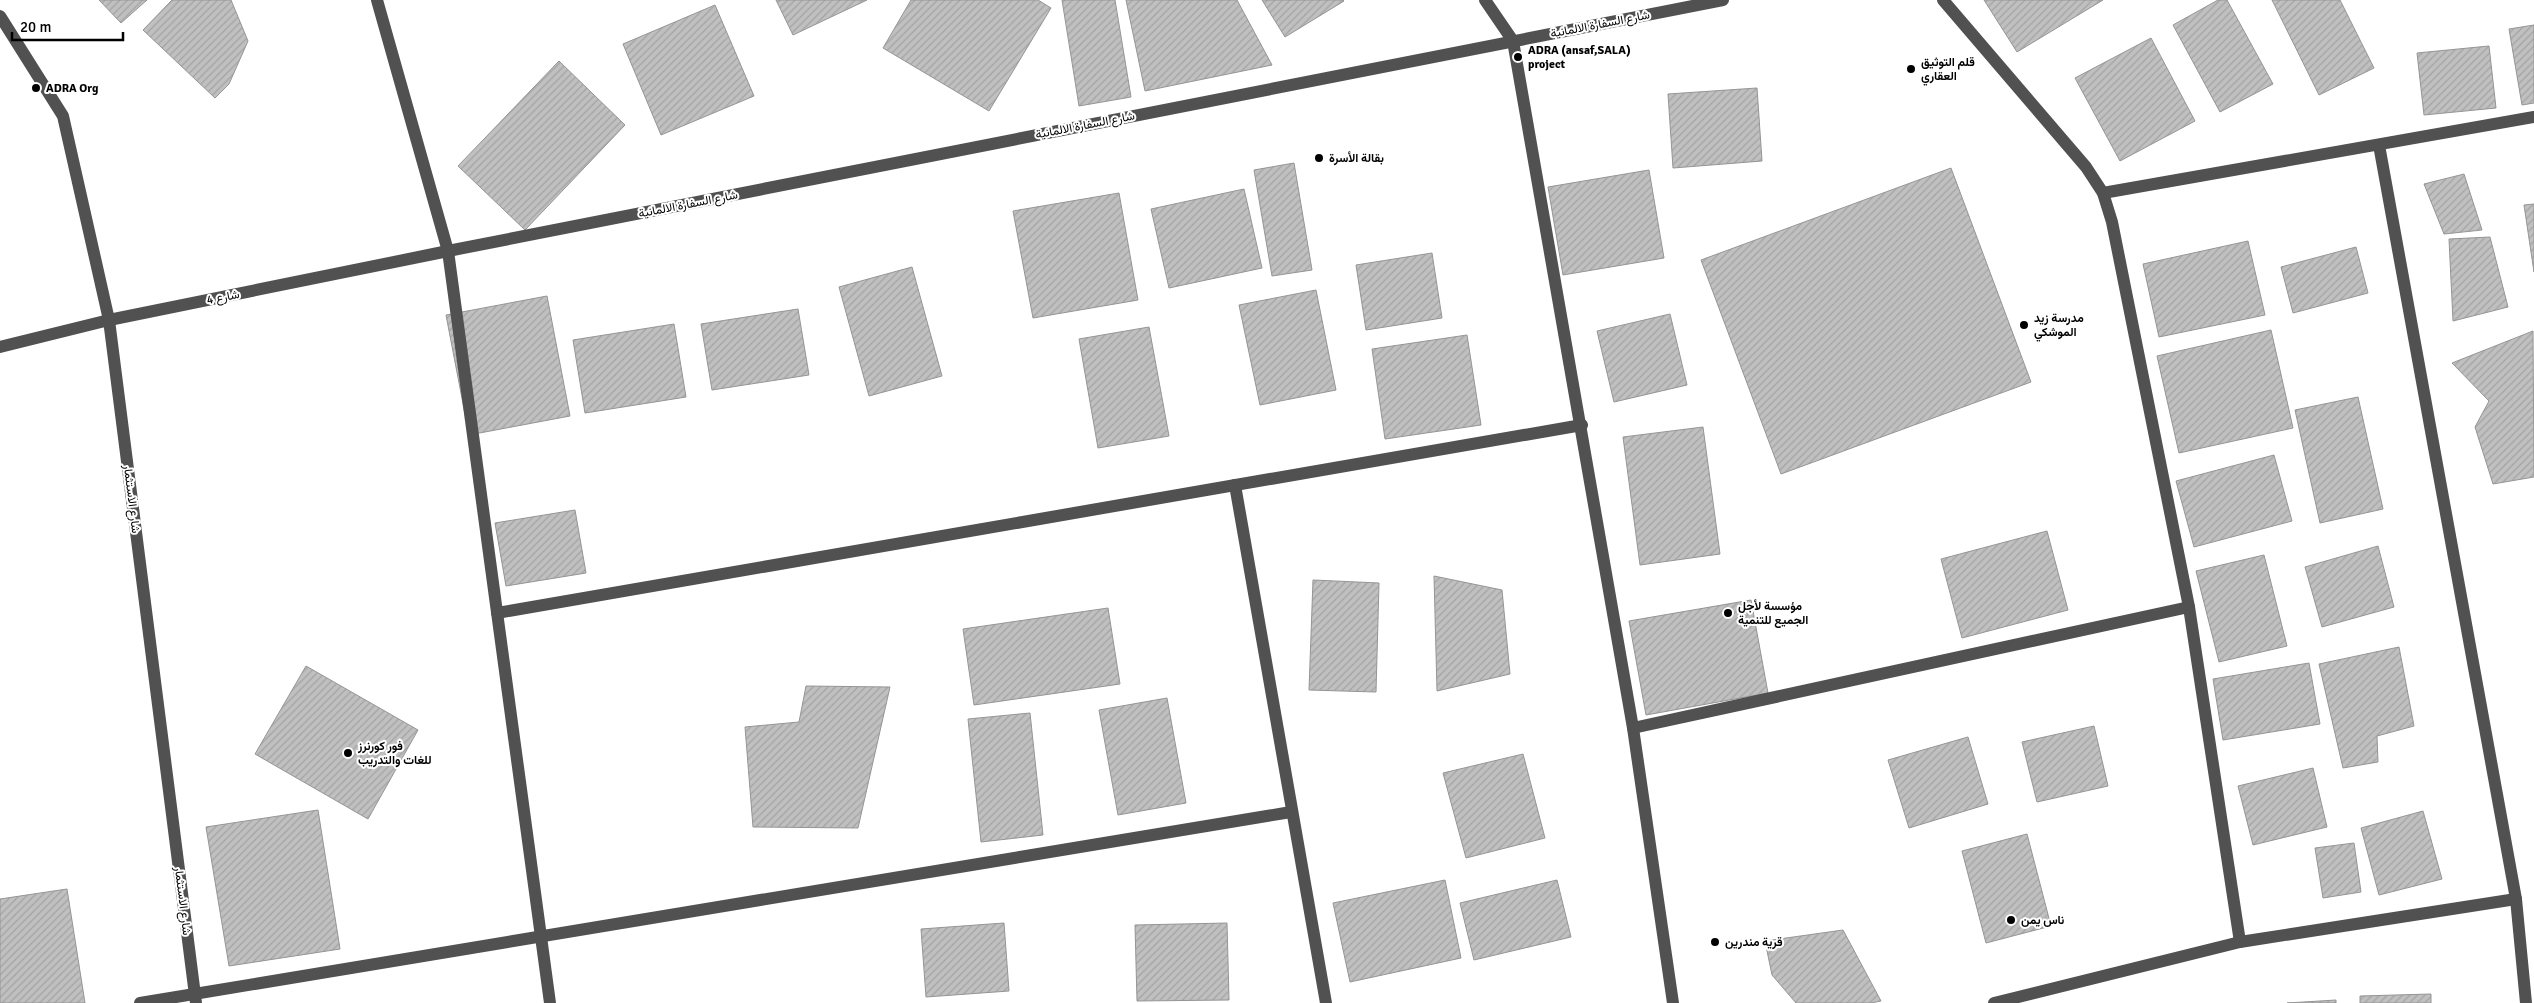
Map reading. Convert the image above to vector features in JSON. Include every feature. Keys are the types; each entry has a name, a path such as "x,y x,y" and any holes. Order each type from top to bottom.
{"street":[{"path":"377,0 448,251 550,1003"},
{"path":"1485,0 1513,41 1582,425 1633,728 1673,1003"},
{"name":"شارع السفارة الالمانية","path":"448,251 1723,0"},
{"path":"1943,0 2086,167 2104,193 2112,222 2189,607 2240,942"},
{"name":"شارع الاستثمار","path":"0,16 63,116 108,320 196,998"},
{"path":"2104,193 2534,117"},
{"path":"2379,145 2516,899 2526,1003"},
{"name":"شارع 4","path":"0,347 108,320 448,251"},
{"path":"497,613 1582,425"},
{"path":"1235,484 1326,1003"},
{"path":"1633,728 2189,607"},
{"path":"140,1003 196,998 541,937 1292,812"},
{"path":"1994,1003 2240,942 2516,899"}],"building":[{"path":"99,0 147,0 121,23"},
{"path":"172,0 231,0 248,41 229,84 215,98 143,30"},
{"path":"776,0 867,0 793,35"},
{"path":"911,0 1038,0 1051,8 989,111 883,48"},
{"path":"1062,0 1115,0 1131,97 1079,106"},
{"path":"1126,0 1237,0 1272,65 1145,91"},
{"path":"1262,0 1343,0 1344,1 1285,37"},
{"path":"1984,0 2103,0 2017,52"},
{"path":"2218,0 2227,0 2273,84 2220,112 2173,25"},
{"path":"2272,0 2340,0 2374,68 2319,95"},
{"path":"715,5 754,96 661,135 623,44"},
{"path":"2534,25 2534,103 2522,105 2509,29"},
{"path":"2151,38 2195,121 2120,161 2075,78"},
{"path":"2489,46 2496,108 2424,115 2417,53"},
{"path":"559,61 625,125 525,230 458,166"},
{"path":"1757,88 1762,161 1673,168 1668,94"},
{"path":"1294,163 1312,270 1272,276 1254,170"},
{"path":"1951,168 2031,382 1781,474 1701,260"},
{"path":"1649,170 1664,258 1563,275 1548,187"},
{"path":"2464,174 2482,230 2444,234 2424,184"},
{"path":"1244,189 1262,268 1169,288 1151,209"},
{"path":"1119,193 1138,300 1033,318 1013,211"},
{"path":"2534,204 2534,272 2524,205"},
{"path":"2490,237 2508,307 2453,321 2449,239"},
{"path":"2248,241 2265,315 2159,337 2143,264"},
{"path":"2356,247 2368,293 2293,313 2281,267"},
{"path":"1432,253 1442,318 1366,330 1356,265"},
{"path":"912,267 942,376 869,396 839,287"},
{"path":"1316,290 1336,390 1260,405 1239,305"},
{"path":"547,296 570,416 469,435 446,315"},
{"path":"798,309 809,375 712,390 701,324"},
{"path":"1670,314 1687,385 1614,402 1597,331"},
{"path":"674,324 686,397 585,413 573,340"},
{"path":"1149,327 1169,436 1098,448 1079,339"},
{"path":"2271,330 2293,428 2179,453 2157,356"},
{"path":"2533,331 2534,477 2493,484 2475,427 2489,401 2452,363"},
{"path":"1467,335 1481,425 1385,439 1372,349"},
{"path":"2358,397 2383,509 2320,523 2295,410"},
{"path":"1703,427 1720,554 1640,565 1623,437"},
{"path":"2274,455 2292,521 2194,547 2176,481"},
{"path":"575,510 586,573 506,586 495,523"},
{"path":"2047,531 2068,610 1962,638 1941,559"},
{"path":"2378,546 2394,607 2322,627 2305,567"},
{"path":"2264,555 2287,646 2219,662 2196,571"},
{"path":"1434,576 1502,590 1510,674 1437,691"},
{"path":"1313,580 1379,583 1376,692 1309,690"},
{"path":"1751,600 1768,693 1646,715 1629,621"},
{"path":"1108,608 1120,684 974,705 963,629"},
{"path":"2399,647 2414,726 2377,736 2378,762 2343,768 2319,664"},
{"path":"2309,663 2320,724 2223,740 2213,679"},
{"path":"306,666 418,730 368,819 255,754"},
{"path":"806,686 890,687 858,828 753,827 745,727 799,722"},
{"path":"1167,698 1186,803 1118,815 1099,710"},
{"path":"1030,713 1043,835 981,842 968,719"},
{"path":"2094,726 2108,786 2037,802 2022,742"},
{"path":"1968,737 1988,804 1909,828 1888,760"},
{"path":"1523,754 1545,838 1466,858 1443,773"},
{"path":"2313,768 2327,827 2253,845 2238,786"},
{"path":"318,810 340,949 229,966 206,827"},
{"path":"2423,811 2442,879 2379,895 2361,828"},
{"path":"2027,834 2051,926 1986,943 1962,851"},
{"path":"2354,843 2361,892 2323,898 2315,848"},
{"path":"1445,880 1461,958 1350,982 1333,903"},
{"path":"1557,880 1571,937 1474,960 1460,903"},
{"path":"67,889 85,1003 0,1003 0,899"},
{"path":"1004,923 1009,991 926,997 921,929"},
{"path":"1227,923 1229,1000 1137,1001 1135,925"},
{"path":"1843,930 1881,1001 1871,1003 1796,1003 1772,975 1765,941"},
{"path":"2431,994 2431,1003 2360,1003 2360,996"},
{"path":"2336,1000 2336,1003 2287,1003"}],"place":[{"name":"ADRA (ansaf,SALA) project","path":"1518,57"},
{"name":"قلم التوثيق العقاري","path":"1911,69"},
{"name":"ADRA Org","path":"36,88"},
{"name":"بقالة الأسرة","path":"1319,158"},
{"name":"مدرسة زيد الموشكي","path":"2024,325"},
{"name":"مؤسسة لأجل الجميع للتنمية","path":"1728,613"},
{"name":"فور كورنرز للغات والتدريب","path":"348,753"},
{"name":"ناس يمن","path":"2011,920"},
{"name":"قرية مندرين","path":"1715,942"}]}
